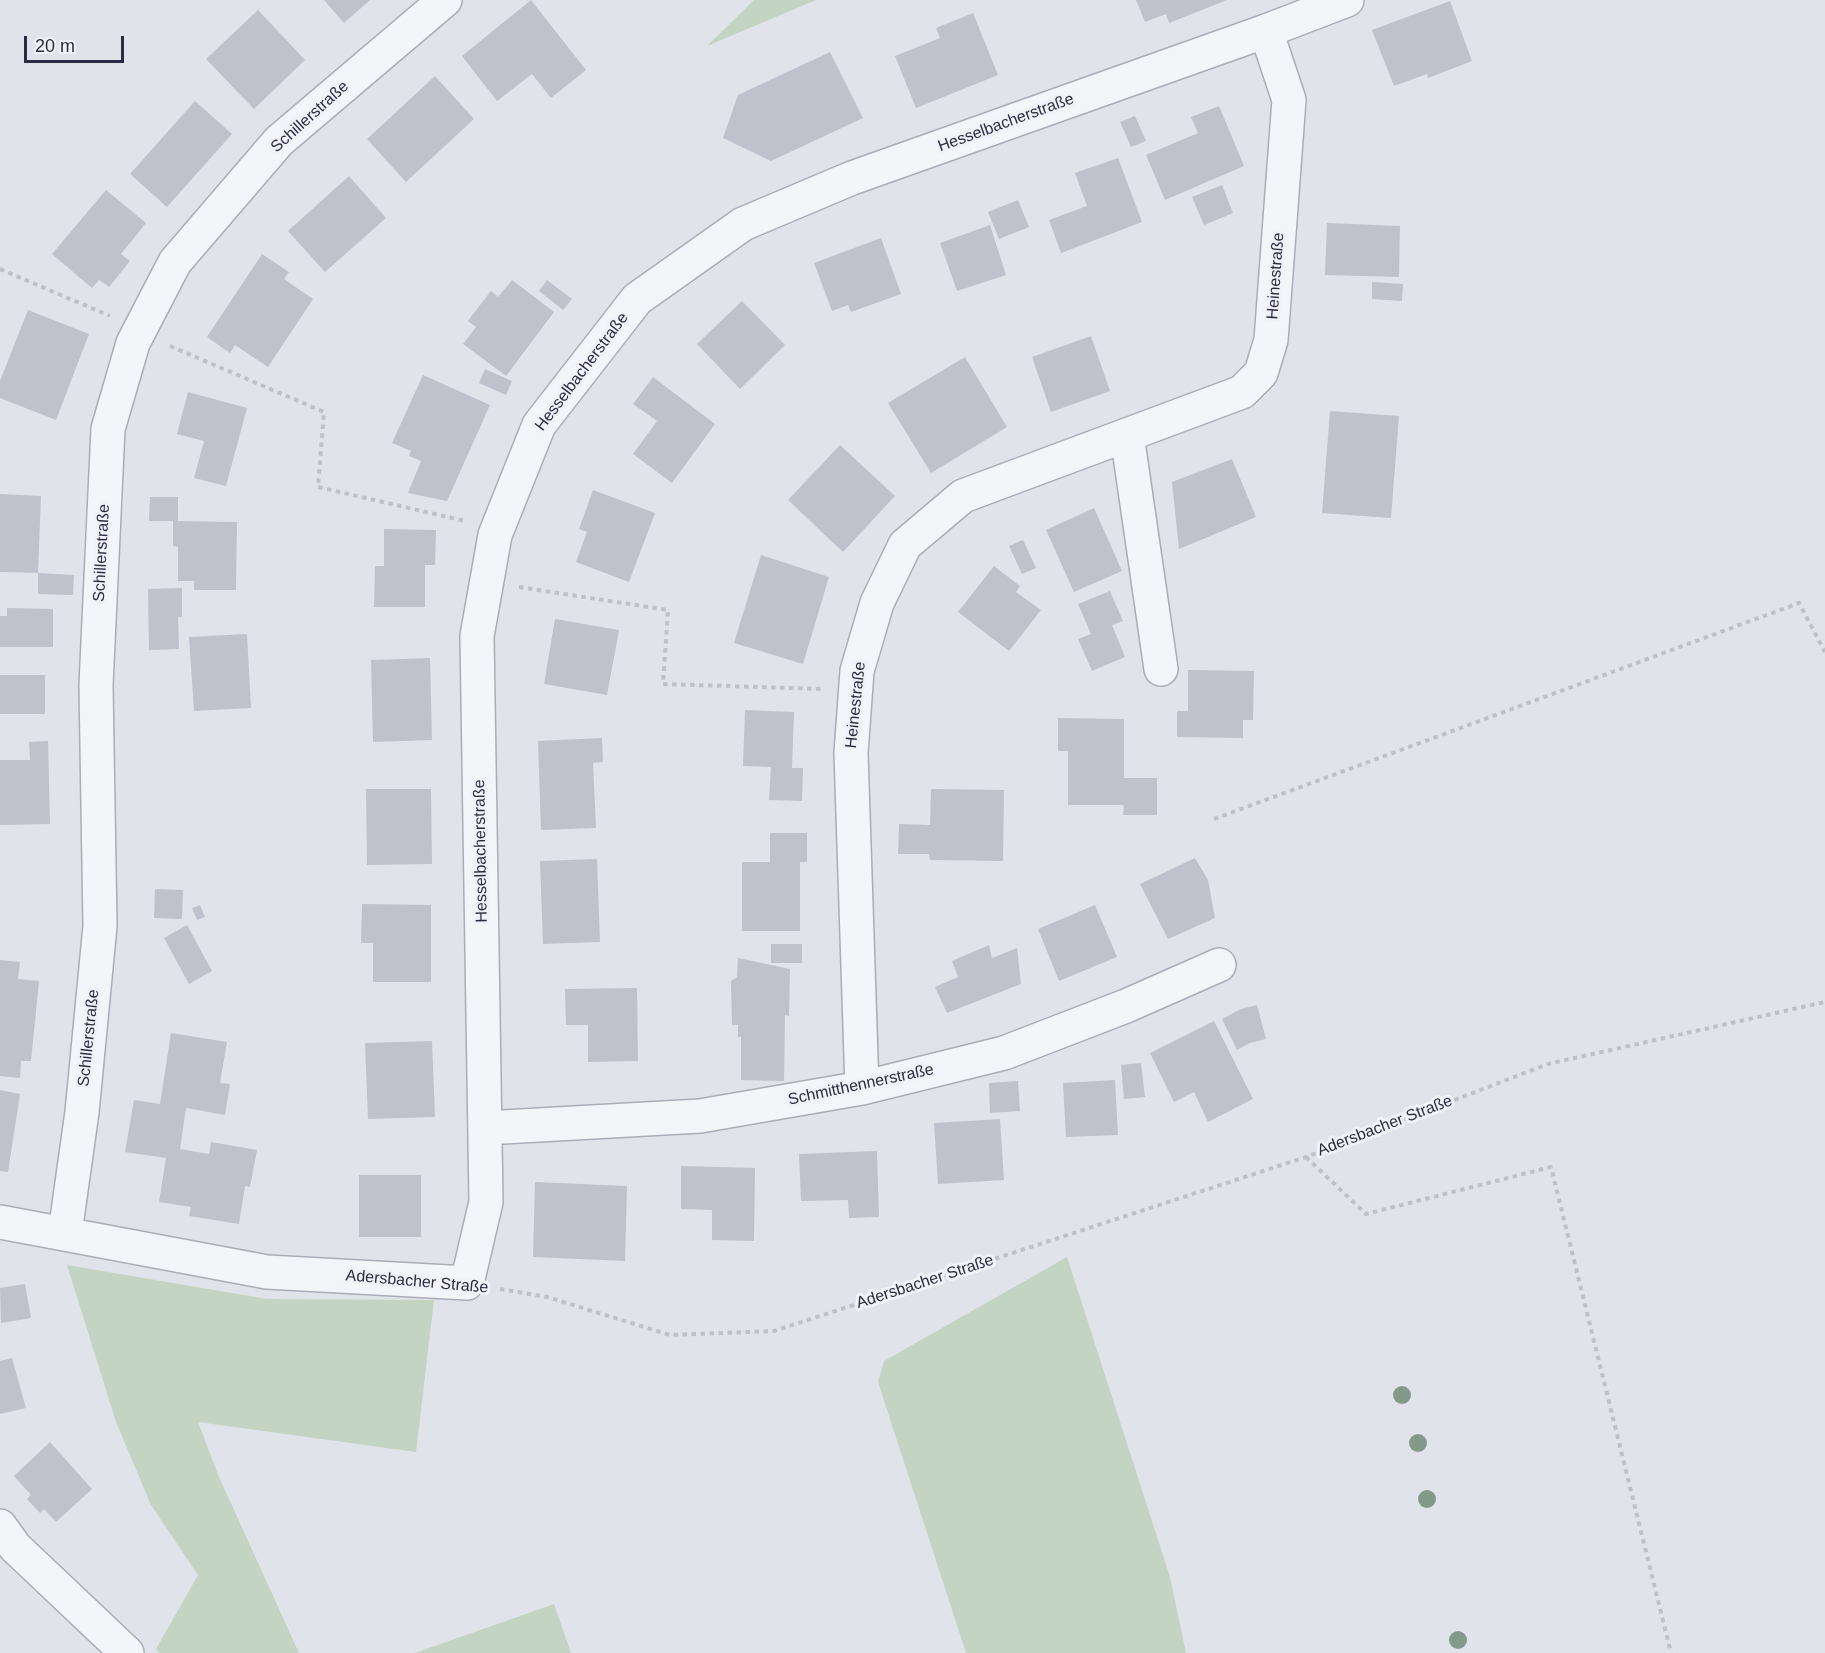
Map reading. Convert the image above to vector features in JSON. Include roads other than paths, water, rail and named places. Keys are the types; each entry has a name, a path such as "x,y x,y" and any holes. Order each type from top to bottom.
{"street":[{"name":"Schillerstraße","path":"65,1233 82,1112 100,926 96,685 108,429 134,343 175,262 279,141 445,0"},
{"name":"Hesselbacherstraße","path":"467,1283 486,1202 477,636 497,529 539,425 637,299 742,224 852,178 1347,0"},
{"name":"Heinestraße","path":"862,1088 851,753 857,671 877,603 905,545 963,496 1242,392 1261,373 1271,340 1289,100 1266,31"},
{"path":"1127,435 1161,669"},
{"name":"Schmitthennerstraße","path":"485,1128 700,1116 862,1088 1004,1053 1126,1006 1219,966"},
{"name":"Adersbacher Straße","path":"0,1222 267,1272 467,1283"},
{"path":"5,1545 127,1653"}]}
